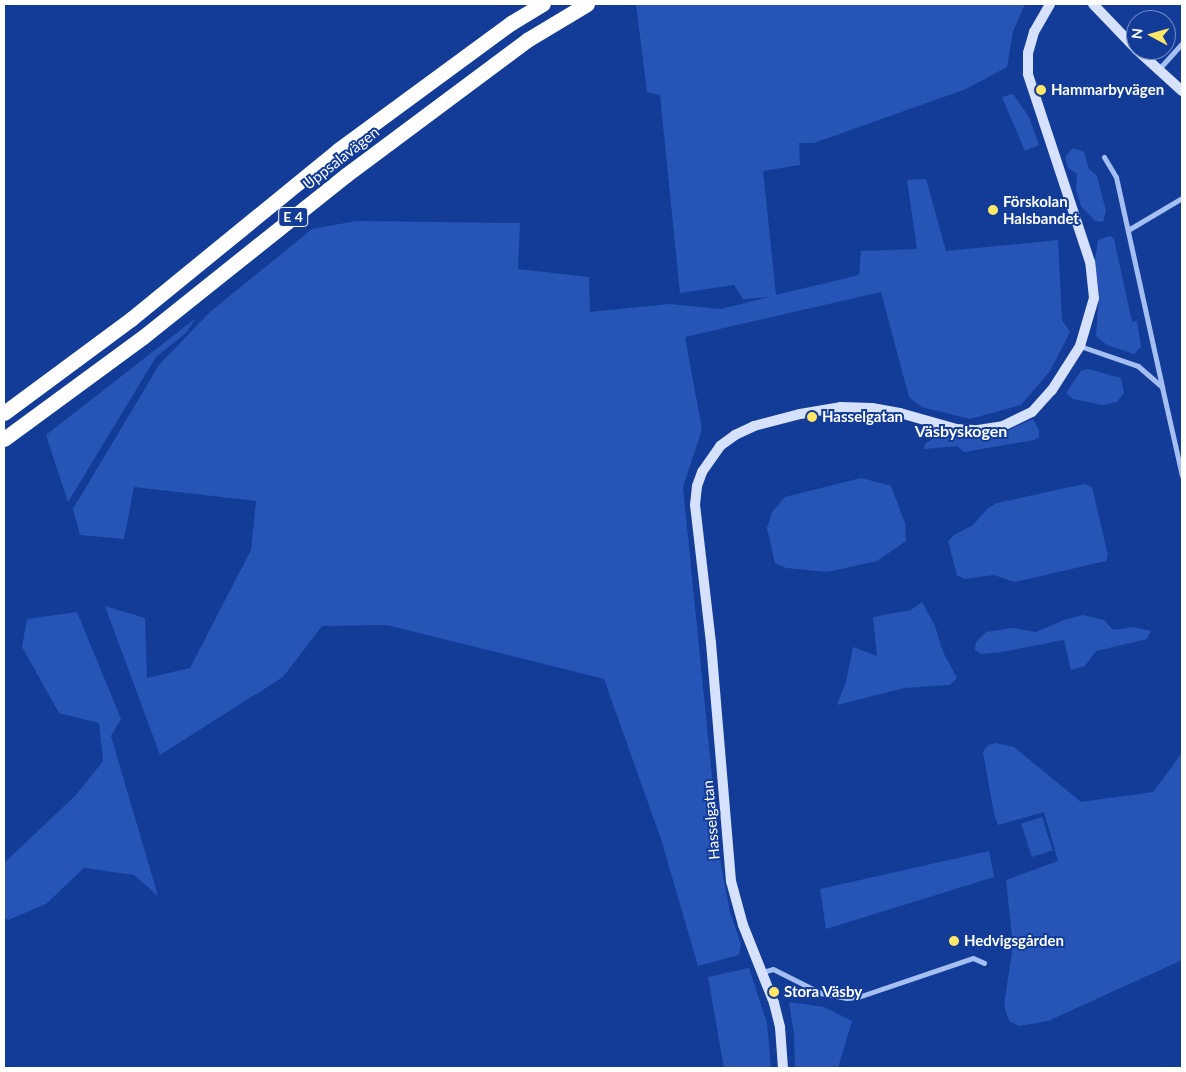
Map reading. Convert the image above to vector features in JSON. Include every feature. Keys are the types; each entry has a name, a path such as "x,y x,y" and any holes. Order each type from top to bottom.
{"highway":[{"name":"Uppsalavägen","path":"4,414 131,319 338,150 511,23 543,4"},
{"name":"Uppsalavägen","path":"4,439 143,337 393,140 527,40 588,4"}],"street":[{"name":"Hasselgatan","path":"783,1068 780,1027 774,1004 743,925 731,881 711,643 696,505 702,472 720,446 735,434 754,426 800,414 841,407 872,408 900,413 956,429 978,430 1003,426 1032,412 1052,390 1080,346 1094,298 1090,262 1028,74 1028,53 1034,32 1050,4"},
{"path":"1093,4 1126,39"},
{"path":"1158,70 1182,43"},
{"path":"1147,60 1182,92"},
{"path":"1104,157 1116,176 1182,476"},
{"path":"1128,230 1182,198"},
{"path":"1080,346 1138,366 1162,388"},
{"path":"762,972 773,969 821,993 846,998 858,997 973,958 984,963"}],"shaded area":[{"path":"636,4 1025,4 1013,31 1007,67 966,89 814,143 799,143 800,165 763,171 776,295 859,275 861,251 917,249 907,180 926,179 946,251 1058,240 1062,320 1070,332 1050,371 1021,405 970,419 922,407 909,397 881,292 685,337 702,429 683,487 721,866 730,912 741,944 739,955 698,966 661,839 604,679 387,625 322,626 283,677 160,755 105,606 145,618 147,678 190,668 251,550 256,501 134,487 124,539 80,535 73,509 159,365 210,312 312,229 356,221 520,223 518,269 589,277 590,312 669,304 721,309 769,297 743,299 734,285 680,293 660,95 647,92"},
{"path":"1013,94 1029,117 1039,145 1025,151 1002,97"},
{"path":"1073,148 1084,152 1089,169 1097,176 1106,211 1103,222 1095,221 1081,206 1076,189 1077,174 1068,168 1065,157"},
{"path":"1110,236 1114,239 1132,322 1137,321 1141,347 1134,354 1107,345 1096,336 1099,293 1095,260 1098,240"},
{"path":"196,318 186,333 156,357 68,502 46,435"},
{"path":"1088,369 1121,378 1124,393 1117,402 1102,405 1073,399 1066,393 1081,371"},
{"path":"1033,419 1039,430 1039,438 1034,440 964,452 957,446 924,449 925,444 940,434 979,436 1004,432"},
{"path":"861,478 891,486 905,523 906,541 877,561 827,572 786,568 775,563 767,528 772,512 785,497"},
{"path":"1084,484 1092,487 1108,555 1106,561 1015,582 994,575 964,579 957,575 948,541 954,535 973,525 987,509 997,503"},
{"path":"922,602 935,626 943,652 957,678 950,685 904,688 837,705 846,682 853,647 877,656 873,617 911,610"},
{"path":"77,612 121,719 111,736 158,896 134,875 84,868 46,904 8,920 4,918 4,863 75,796 103,761 99,723 59,713 22,647 27,619"},
{"path":"1083,615 1104,620 1113,630 1133,627 1151,631 1147,639 1096,651 1085,666 1071,670 1064,640 1002,652 981,654 975,650 976,642 986,632 1013,628 1036,632 1064,620"},
{"path":"995,743 1014,747 1081,802 1153,792 1182,753 1182,960 1048,1021 1019,1026 1009,1021 1004,1005 1013,946 1006,880 1058,861 1044,812 998,825 994,814 983,752 988,745"},
{"path":"1042,817 1053,850 1032,857 1021,824"},
{"path":"989,851 994,877 826,929 820,889"},
{"path":"749,968 767,1023 771,1068 724,1068 708,977"},
{"path":"789,1002 824,1007 852,1021 838,1068 795,1068 794,1034"}],"place":[{"name":"Hammarbyvägen","path":"1041,90"},
{"name":"Förskolan Halsbandet","path":"993,210"},
{"name":"Hasselgatan","path":"812,417"},
{"name":"Hedvigsgården","path":"954,941"},
{"name":"Stora Väsby","path":"774,992"}],"district":[{"name":"Väsbyskogen","path":"961,431"}]}
